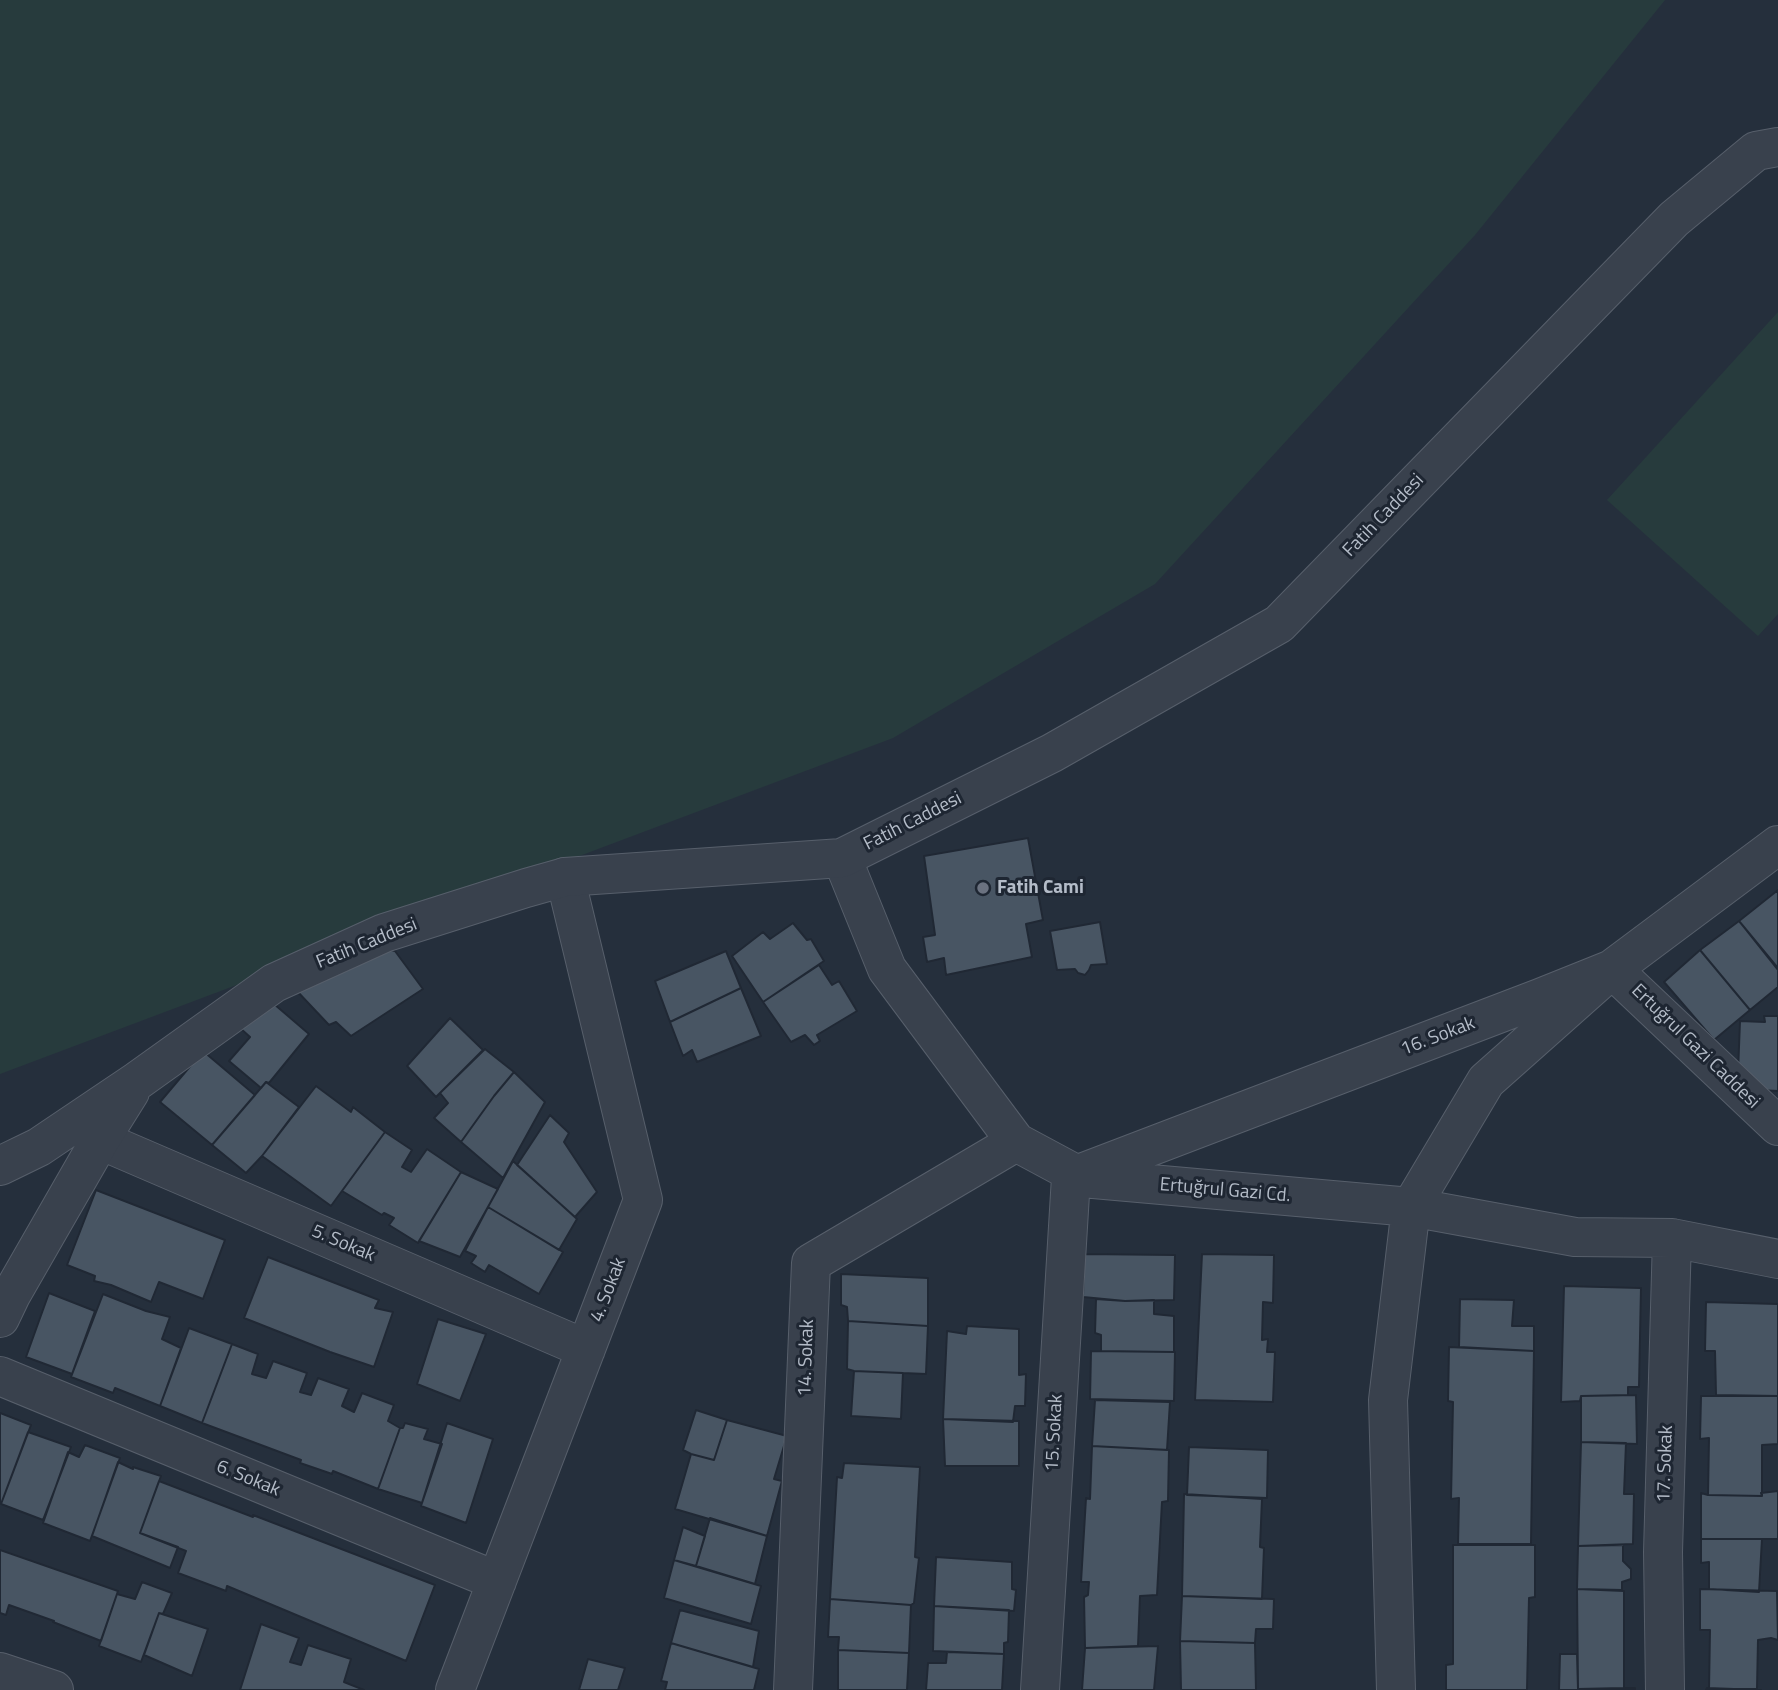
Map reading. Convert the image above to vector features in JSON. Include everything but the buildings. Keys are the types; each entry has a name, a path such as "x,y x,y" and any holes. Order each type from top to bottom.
{"street":[{"name":"Fatih Caddesi","path":"4,1305 137,1081 274,983 384,933 565,877 842,858 1052,753 1279,624 1674,219 1771,140"},
{"name":"16. Sokak","path":"1071,1177 1540,999 1612,969 1778,845"},
{"path":"842,858 887,970 1016,1142 1070,1171 1071,1177"},
{"name":"4. Sokak","path":"455,1690 643,1200 565,877"},
{"path":"1396,1690 1388,1400 1411,1207 1486,1081 1612,969"},
{"name":"Ertuğrul Gazi Caddesi","path":"1612,969 1778,1126"},
{"path":"0,1166 39,1147 137,1081"},
{"name":"5. Sokak","path":"100,1140 586,1349"},
{"name":"14. Sokak","path":"793,1690 811,1263 1016,1142"},
{"name":"Ertuğrul Gazi Cd.","path":"1071,1177 1411,1207 1575,1237 1672,1238 1778,1259"},
{"name":"15. Sokak","path":"1040,1690 1071,1177"},
{"name":"17. Sokak","path":"1665,1690 1664,1552 1672,1238"},
{"path":"0,1254 8,1266 4,1305"},
{"name":"6. Sokak","path":"0,1376 496,1581"},
{"path":"0,1672 54,1690"}],"green space":[{"path":"0,0 1665,0 1475,235 1155,584 893,738 0,1074"},
{"path":"1778,312 1778,614 1758,636 1607,500"}],"place":[{"name":"Fatih Cami","path":"983,888"}]}
